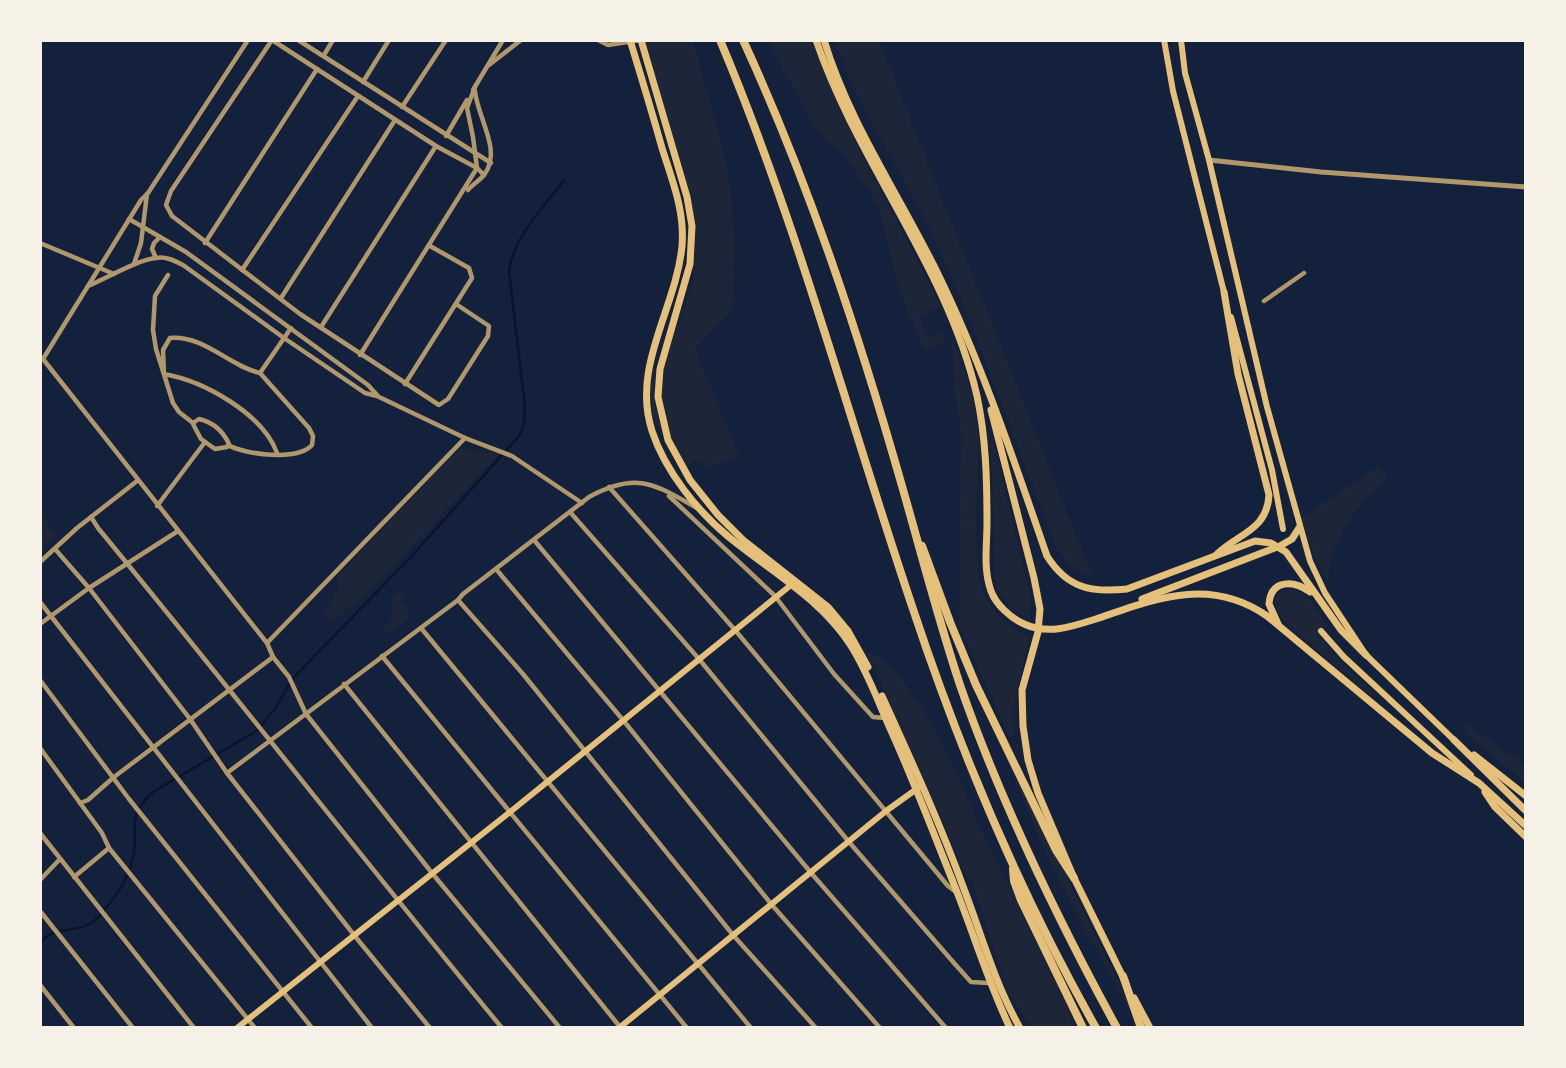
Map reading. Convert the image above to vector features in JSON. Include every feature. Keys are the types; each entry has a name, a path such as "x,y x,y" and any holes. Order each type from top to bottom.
{"highway":[{"path":"720,40 754,123 785,211 914,612 969,759 1012,863 1096,1028"},
{"path":"743,40 833,269 961,685 989,758 1040,875 1117,1028"},
{"path":"911,520 976,685 1056,850 1074,878"},
{"path":"1012,863 1014,881 1021,900 1083,1028"},
{"path":"1123,976 1141,1028"}],"main road":[{"path":"641,40 687,197 692,226 690,264 660,369 658,397 668,440 690,480 718,515 743,540 828,607 848,631 864,660 964,887 1003,998 1020,1028"},
{"path":"816,40 834,88 896,206 954,326 973,377 986,458 986,566 991,592 999,604 1021,623 1041,630 1065,629 1175,595 1220,595 1256,609 1443,761 1479,783 1495,807 1526,837"},
{"path":"824,40 840,85 939,276 983,379 1047,556 1058,573 1084,588 1119,590 1145,583 1255,541 1264,541 1280,547 1290,557 1341,630 1526,811"},
{"path":"1164,40 1173,91 1272,470 1283,529"},
{"path":"1181,40 1185,73 1209,160 1267,407 1299,528 1315,575 1366,655"},
{"path":"631,42 681,209 682,245 677,272 656,338 646,383 652,431 681,485 704,512 728,537 826,614 850,645 920,787 943,862 957,892 989,983 1010,1028"},
{"path":"1213,558 1225,546 1261,521 1266,514 1269,495 1238,374 1224,292"},
{"path":"983,379 1038,596 1038,632 1022,691 1028,760 1038,793 1074,878 1150,1028"},
{"path":"1123,609 1280,547 1292,539 1299,528"},
{"path":"1282,630 1269,604 1273,589 1278,585 1295,583 1314,594"},
{"path":"237,1028 662,691 791,584"},
{"path":"1321,631 1344,657 1526,827"},
{"path":"1454,740 1526,796"},
{"path":"620,1027 812,874 886,811 920,787"}],"street":[{"path":"248,40 129,219 43,359 267,643 273,657 289,677 306,714 560,1028"},
{"path":"456,304 489,326 488,336 448,399 439,405 360,355 205,243 172,216 166,205 172,191 272,40 484,175"},
{"path":"298,40 491,163"},
{"path":"324,55 333,40"},
{"path":"363,82 389,40"},
{"path":"402,107 446,40"},
{"path":"446,136 504,40 510,49"},
{"path":"485,68 521,40"},
{"path":"598,40 608,45 641,40"},
{"path":"205,243 317,69"},
{"path":"360,355 477,169 467,108 475,88"},
{"path":"462,196 484,175 491,163 490,142 476,102 475,88"},
{"path":"242,270 358,96"},
{"path":"281,298 395,120"},
{"path":"321,327 436,146"},
{"path":"1209,160 1321,172 1526,187"},
{"path":"133,265 141,243 148,193"},
{"path":"129,219 160,237 291,328 368,384 377,396"},
{"path":"156,257 152,249 160,237"},
{"path":"40,243 115,275"},
{"path":"405,384 472,278 469,268 430,246"},
{"path":"88,286 156,257 171,259 365,393 512,456 582,503"},
{"path":"1264,302 1304,273"},
{"path":"168,275 155,296 153,330 156,349 173,403 193,424 205,442 215,449 228,445"},
{"path":"260,373 291,328"},
{"path":"164,374 163,350 167,340 174,337 208,347 260,373 313,436 312,445 303,452 252,453 228,445"},
{"path":"164,374 200,385 232,404 262,428 272,440 276,453"},
{"path":"193,424 201,419 213,425 227,439 228,445"},
{"path":"267,643 465,438"},
{"path":"157,506 205,442"},
{"path":"40,562 137,481"},
{"path":"227,773 608,486 640,481 663,489 704,512"},
{"path":"608,486 735,630 948,886 957,892"},
{"path":"663,489 775,596 807,640 861,705 873,717 886,718"},
{"path":"570,512 699,659 849,842 971,982 989,983"},
{"path":"91,517 229,691 272,740 397,901 502,1028"},
{"path":"40,624 89,588 177,531"},
{"path":"534,540 812,874 946,1028"},
{"path":"55,549 89,588 190,719 227,773 430,1028"},
{"path":"496,569 623,720 772,905 880,1028"},
{"path":"458,600 523,674 733,935 816,1028"},
{"path":"40,602 372,1028"},
{"path":"421,628 751,1028"},
{"path":"382,656 687,1028"},
{"path":"80,803 88,800 114,777 273,657"},
{"path":"40,680 139,812 312,1028"},
{"path":"344,684 620,1027"},
{"path":"40,748 109,848 255,1028"},
{"path":"40,833 194,1028"},
{"path":"74,877 109,848"},
{"path":"40,880 60,859"},
{"path":"40,911 133,1028"},
{"path":"40,985 74,1028"}],"shaded area":[{"path":"641,40 693,40 728,170 735,248 733,309 695,349 739,455 710,467 695,459 683,471 652,417 650,387 678,325 694,278 696,235"},
{"path":"767,40 813,40 840,109 941,307 919,317 927,337 945,331 944,343 924,351 897,284 879,207 846,158 817,131"},
{"path":"835,40 879,40 1093,577 1073,568 1056,548 970,320 929,227 854,90"},
{"path":"951,340 969,385 977,421 976,543 981,584 986,599 995,611 1029,638 1015,699 1015,734 1010,738 959,625 961,432 953,382"},
{"path":"991,443 994,444 1031,600 1030,619 1011,609 995,586"},
{"path":"459,448 498,454 374,587 331,623 323,616 340,585 337,577"},
{"path":"1379,466 1388,478 1346,525 1335,548 1327,581 1301,518"},
{"path":"40,514 57,536 40,549"},
{"path":"1291,589 1303,594 1312,603 1327,625 1318,634 1342,664 1375,693 1372,697 1284,621 1276,606 1276,599 1280,592"},
{"path":"401,590 406,597 400,601 409,614 409,619 387,633 382,628 391,621 393,596"},
{"path":"867,652 886,663 904,682 938,737 1076,1028 1032,1028 1008,992 971,878 968,878"},
{"path":"990,718 1140,1028 1085,930 1042,845"},
{"path":"1464,723 1526,765 1526,783 1468,735"}],"waterway":[{"path":"40,945 48,935 87,925 101,915 129,870 134,854 135,819 144,802 153,792 258,730 294,677 409,559 519,436 524,425 525,407 509,271 523,234 564,180"}]}
